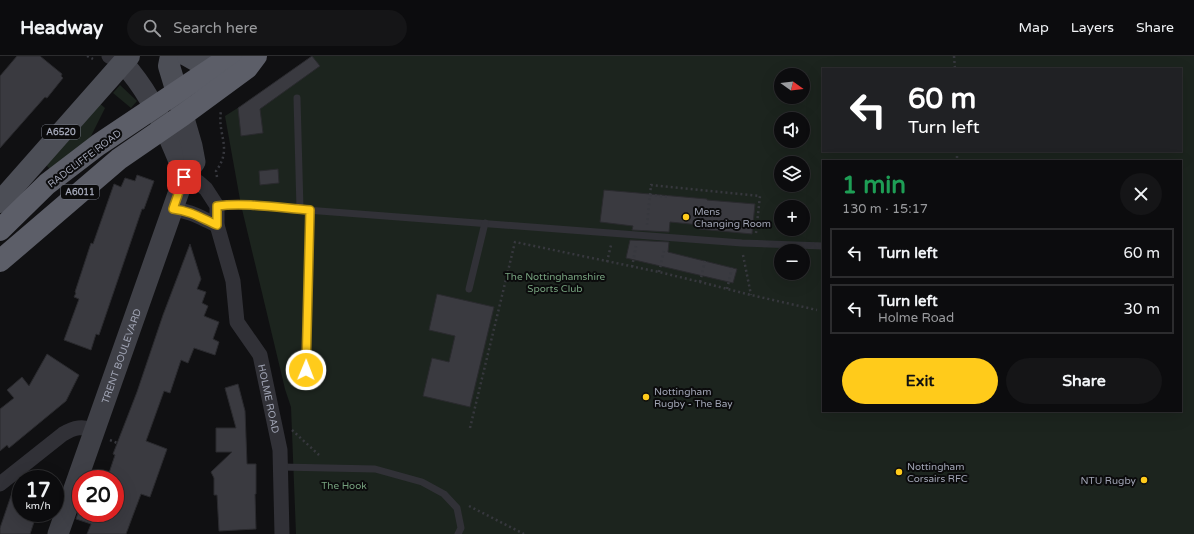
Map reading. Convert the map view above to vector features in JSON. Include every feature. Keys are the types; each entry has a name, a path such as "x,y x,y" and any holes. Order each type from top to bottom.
{"highway":[{"name":"A6011","path":"155,107 210,79 247,68 256,56"},
{"name":"A6011","path":"0,261 119,159 183,115 210,79"},
{"name":"RADCLIFFE ROAD","path":"0,230 54,180 98,145 155,107"}],"main road":[{"path":"171,56 169,66 210,79"},
{"path":"188,56 192,60 202,64 210,79"},
{"name":"A6520","path":"0,202 120,58"},
{"path":"183,115 210,79"}],"street":[{"path":"120,58 133,74 155,107 180,161 184,177 198,182 206,190 217,206"},
{"name":"TRENT BOULEVARD","path":"58,534 184,177 194,162 192,146 183,115"},
{"name":"HOLME ROAD","path":"217,206 217,225 233,281 237,322 260,355 280,450 282,534"},
{"path":"173,209 194,213 217,225"},
{"path":"0,484 63,434 73,428 84,427 95,430"}],"lane":[{"path":"297,98 300,209"},
{"path":"217,206 241,205 742,243 822,246"},
{"path":"306,370 310,210"},
{"path":"469,289 485,223"},
{"path":"281,467 375,469 422,482 444,494 457,508 461,528 458,534"}],"path":[{"path":"954,56 954,68"},
{"path":"210,79 227,90 220,121 225,149 223,158 216,172"},
{"path":"646,235 651,185 760,196 756,243"},
{"path":"650,195 668,197"},
{"path":"607,262 614,233"},
{"path":"470,428 515,242 659,272 817,310"},
{"path":"742,243 742,254 751,295"},
{"path":"632,267 636,245"},
{"path":"659,272 664,251"},
{"path":"700,282 705,261"},
{"path":"727,288 732,268"},
{"path":"288,427 303,439 332,468"},
{"path":"457,508 468,506 524,534"}],"green space":[{"name":"The Nottinghamshire Sports Club","path":"313,56 1194,56 1194,534 296,534 291,407 285,389 241,205 225,116 292,74"},
{"path":"120,85 137,101 131,108 113,93"},
{"path":"99,103 105,108 89,140 51,170 45,164"}],"building":[{"path":"17,56 40,56 62,74 61,76 63,78 47,98 45,97 0,148 0,76"},
{"path":"312,56 320,66 260,109 263,133 241,136 238,108"},
{"path":"278,169 279,183 260,185 259,171"},
{"path":"137,175 154,181 144,209 142,209 99,335 96,334 91,350 64,340 79,299 74,297 75,292 91,243 93,244 114,184 121,187 125,178 135,181"},
{"path":"604,190 755,204 752,234 699,229 700,225 670,222 669,232 632,230 633,226 600,222"},
{"path":"630,240 669,242 668,252 737,269 733,283 626,258"},
{"path":"190,244 201,279 197,289 206,292 202,303 208,306 204,316 219,322 213,339 219,342 215,355 194,348 188,363 181,360 170,393 164,391 146,441 167,449 150,497 141,494 126,534 87,534 91,524 85,522 124,522 124,470 110,470 115,455 113,454 137,392 163,315"},
{"path":"437,294 494,307 470,407 423,396 432,358 449,362 455,336 429,330"},
{"path":"47,354 79,375 66,401 9,448 7,445 0,451 0,409 14,398 7,390 22,377 29,386"},
{"path":"238,384 245,411 247,464 256,464 256,529 219,531 217,495 214,495 214,478 211,472 232,452 216,452 216,428 236,428 225,388"},
{"path":"12,493 12,522 34,522 30,534 0,534 0,528"}],"place":[{"name":"Mens Changing Room","path":"686,217"},
{"name":"Nottingham Rugby - The Bay","path":"646,397"},
{"name":"Nottingham Corsairs RFC","path":"899,472"},
{"name":"NTU Rugby","path":"1144,480"}],"route":[{"path":"184,177 173,209 194,213 217,225 217,206 241,205 310,210 306,370"}],"park label":[{"name":"The Hook","path":"344,485"}]}
